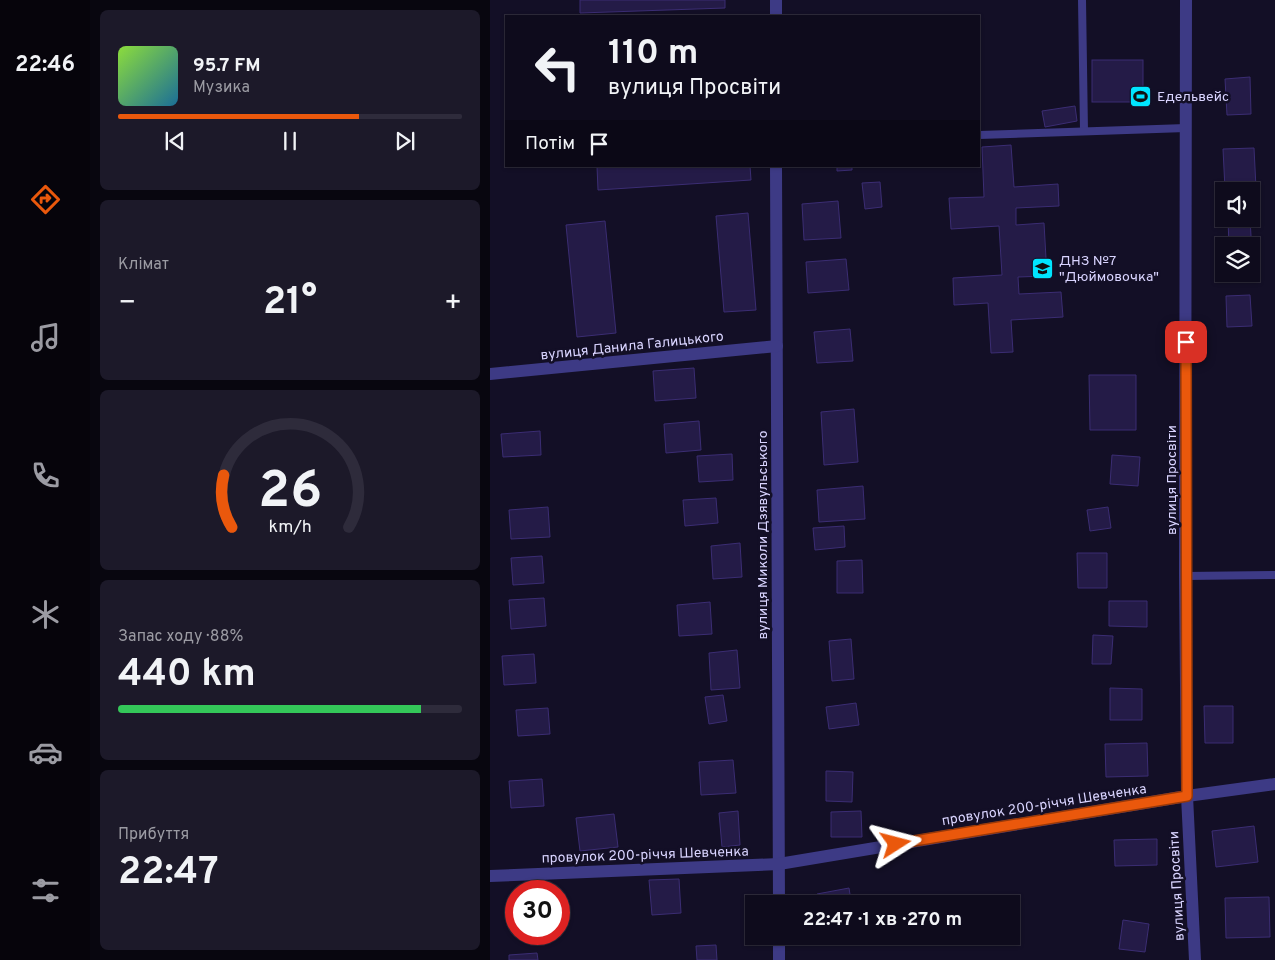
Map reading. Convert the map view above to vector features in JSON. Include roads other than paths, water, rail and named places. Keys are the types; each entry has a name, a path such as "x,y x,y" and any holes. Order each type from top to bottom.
{"street":[{"path":"776,0 776,15"},
{"name":"вулиця Просвіти","path":"1186,0 1187,796 1195,960"},
{"name":"вулиця Миколи Дзявульського","path":"776,167 779,895"},
{"name":"вулиця Данила Галицького","path":"490,374 777,346"},
{"name":"провулок 200-річчя Шевченка","path":"490,876 779,864 1187,796 1275,784"},
{"path":"779,945 779,960"}],"lane":[{"path":"1082,0 1084,132"},
{"path":"980,135 1186,128"},
{"path":"1186,576 1275,575"}],"place":[{"name":"Едельвейс","path":"1141,96"},
{"name":"ДНЗ №7 \"Дюймовочка\"","path":"1043,268"}]}
